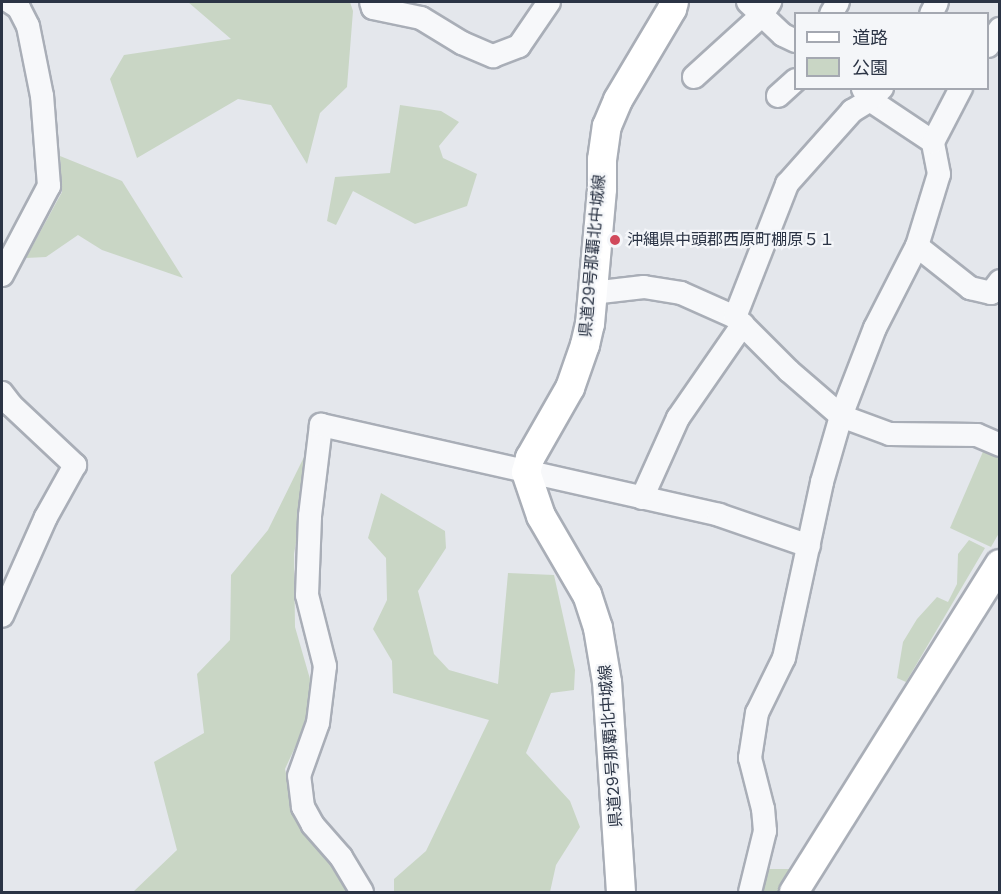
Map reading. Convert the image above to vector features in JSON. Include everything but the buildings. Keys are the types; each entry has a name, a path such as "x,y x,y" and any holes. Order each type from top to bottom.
{"main road":[{"name":"県道29号那覇北中城線","path":"621,892 607,682 598,628 587,595 541,516 526,472 530,458 573,380 585,345 607,126 618,100 674,2"},
{"path":"794,892 999,564"}],"street":[{"path":"2,275 49,186 42,96 28,26 19,8 10,2"},
{"path":"371,2 373,8 422,18 462,43 493,56 519,46 549,2"},
{"path":"694,77 760,6 783,35 794,40"},
{"path":"989,43 999,29"},
{"path":"778,96 794,81"},
{"path":"750,892 765,831 763,809 750,758 757,713 783,658 822,482 841,416 875,328 917,246 939,174 933,142 960,90"},
{"path":"642,498 678,418 739,321 787,184 872,92 933,142"},
{"path":"917,246 970,288 991,293 999,281"},
{"path":"592,293 644,287 681,293 739,321 789,371 841,416 890,434 977,435 999,445"},
{"path":"2,393 11,405 75,465 46,518 2,616"},
{"path":"362,892 341,857 313,825 303,807 299,776 318,723 325,666 307,595 310,516 321,425 719,515 809,546"}],"green space":[{"path":"188,2 350,2 353,11 347,87 320,113 307,164 271,105 238,99 137,158 110,79 124,55 231,39"},
{"path":"400,105 441,111 459,122 439,146 443,158 477,174 467,206 415,224 353,191 336,225 327,221 335,177 390,173"},
{"path":"60,156 122,181 183,278 102,250 78,235 46,257 26,258 62,192"},
{"path":"985,447 999,454 999,533 991,547 950,528"},
{"path":"304,457 307,480 294,554 295,627 310,679 309,717 285,769 295,814 339,861 351,892 133,892 177,850 154,762 204,733 197,674 230,640 231,575 268,530"},
{"path":"381,493 445,531 446,548 418,591 434,654 449,670 498,684 508,573 554,575 575,670 574,690 551,693 526,753 570,801 580,827 556,865 550,892 394,892 394,879 426,851 489,720 393,693 392,661 373,629 387,600 386,558 368,538"},
{"path":"969,540 985,548 906,682 897,678 903,642 917,619 937,597 948,602 957,584 958,554"},
{"path":"762,869 792,869 778,892 756,892"}],"place":[{"name":"沖縄県中頭郡西原町棚原５１","path":"615,240"}]}
